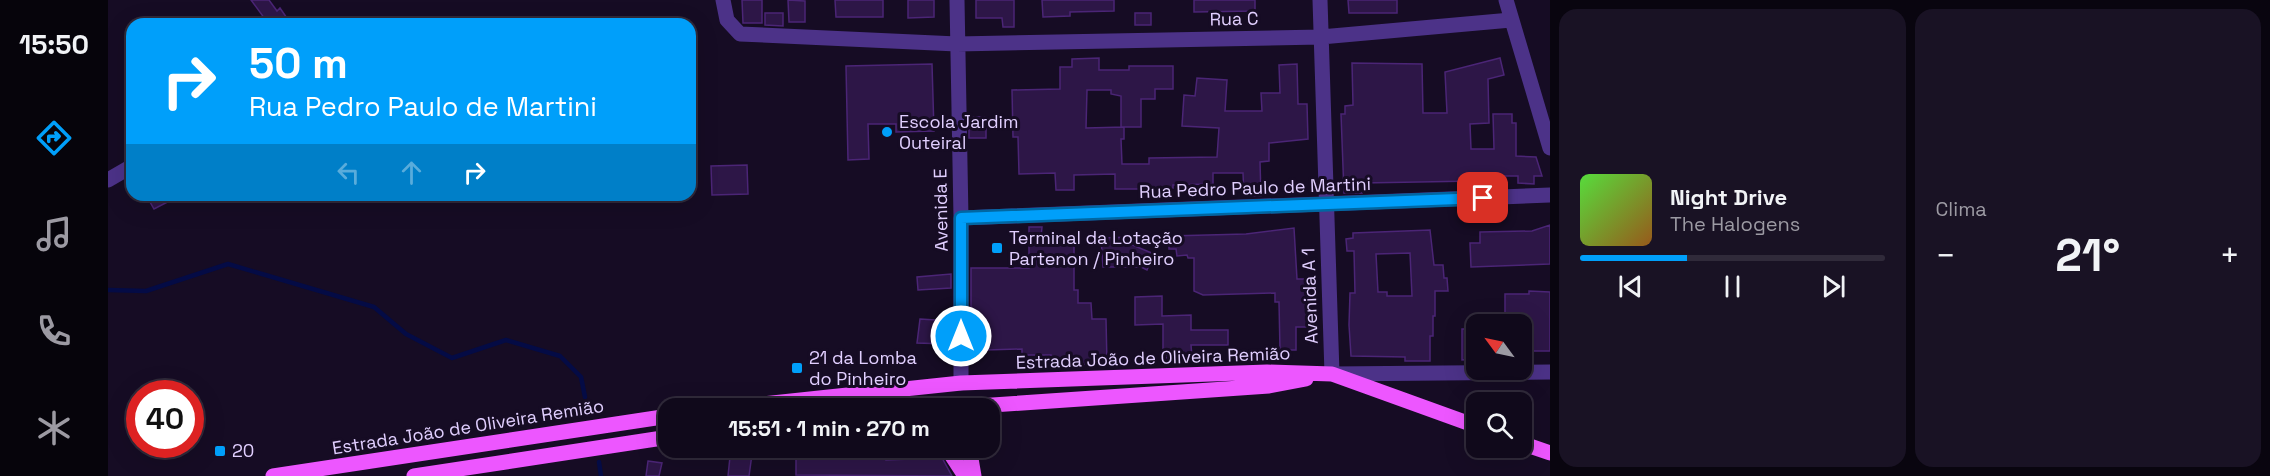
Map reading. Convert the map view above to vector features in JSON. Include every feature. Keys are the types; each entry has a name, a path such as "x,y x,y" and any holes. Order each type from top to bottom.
{"main road":[{"name":"Estrada João de Oliveira Remião","path":"823,398 961,384 1267,372 1332,374 1466,422"},
{"name":"Estrada João de Oliveira Remião","path":"1000,405 1269,386 1332,374"},
{"path":"923,398 927,393 961,384 962,398"},
{"name":"Estrada João de Oliveira Remião","path":"273,476 658,418"},
{"path":"414,476 658,439"},
{"path":"1532,446 1550,453"},
{"path":"953,458 965,476"},
{"path":"971,458 974,476"}],"street":[{"name":"Rua C","path":"723,0 727,20 740,34 957,44 1322,37 1511,20"},
{"name":"Avenida E","path":"957,0 961,384"},
{"name":"Avenida A 1","path":"1320,0 1332,374"},
{"path":"1506,0 1550,148"},
{"path":"108,180 126,170"},
{"name":"Rua Pedro Paulo de Martini","path":"961,218 1550,195"},
{"path":"1332,374 1550,372"}],"building":[{"path":"251,0 269,0 277,11 280,8 287,18 264,18"},
{"path":"742,0 762,0 762,23 743,23"},
{"path":"788,0 805,1 805,22 789,22"},
{"path":"835,0 883,0 883,17 836,17"},
{"path":"908,0 934,0 934,17 908,18"},
{"path":"976,0 1014,0 1014,27 1003,27 1002,18 976,18"},
{"path":"1042,0 1114,0 1114,11 1070,12 1070,16 1043,17"},
{"path":"1194,0 1255,0 1255,11 1194,12"},
{"path":"1348,0 1397,0 1397,13 1349,13"},
{"path":"765,13 783,13 783,26 765,25"},
{"path":"1135,13 1151,13 1151,25 1135,25"},
{"path":"1099,58 1099,70 1129,70 1129,66 1173,66 1173,89 1155,89 1155,99 1141,99 1141,127 1124,127 1124,139 1121,139 1122,164 1149,164 1149,158 1217,157 1219,128 1182,126 1184,95 1195,96 1197,78 1227,80 1225,111 1262,111 1261,93 1280,93 1279,65 1297,64 1298,104 1307,104 1308,139 1269,143 1269,161 1260,162 1261,196 1244,196 1243,173 1213,173 1213,184 1173,185 1173,188 1144,189 1115,189 1115,174 1074,175 1074,190 1056,190 1055,173 1019,174 1018,137 1013,137 1012,90 1060,89 1060,67 1072,67 1072,59","holes":["1087,90 1111,90 1111,94 1121,96 1121,127 1124,127 1086,128"]},
{"path":"1500,58 1504,75 1488,79 1489,123 1470,124 1471,149 1494,149 1493,114 1512,114 1512,123 1516,123 1516,156 1536,157 1542,176 1534,176 1534,184 1518,183 1518,176 1492,176 1492,182 1475,183 1475,181 1362,183 1362,193 1344,193 1341,114 1345,114 1345,106 1353,105 1352,63 1422,64 1423,113 1447,113 1445,72"},
{"path":"932,64 934,131 896,132 896,124 868,124 869,159 848,160 846,66"},
{"path":"969,117 986,117 986,138 969,138"},
{"path":"747,165 748,194 712,195 711,166"},
{"path":"149,201 169,201 154,209"},
{"path":"1550,225 1550,264 1471,267 1470,243 1480,243 1480,232 1532,231"},
{"path":"1029,227 1042,227 1041,237 1047,237 1047,244 1074,244 1074,290 1078,290 1078,303 1091,303 1092,319 1106,319 1107,364 1051,365 1051,355 1022,355 1022,349 986,350 986,337 971,336 971,268 1029,268"},
{"path":"1294,228 1297,279 1308,279 1309,292 1308,327 1296,327 1296,350 1280,350 1279,302 1275,302 1275,293 1203,295 1194,291 1194,258 1188,258 1187,255 1177,256 1176,249 1169,249 1169,236 1246,234"},
{"path":"1430,230 1434,265 1443,265 1448,291 1435,291 1430,361 1405,361 1405,357 1351,356 1349,325 1350,293 1355,293 1354,251 1347,251 1346,239 1353,238 1353,233","holes":["1410,253 1412,296 1387,296 1387,292 1378,292 1376,254"]},
{"path":"1130,237 1130,244 1154,254 1147,270 1141,267 1103,267 1101,238"},
{"path":"951,274 951,288 918,290 917,277"},
{"path":"1529,291 1550,292 1550,351 1532,351 1532,314 1505,314 1505,294 1529,294"},
{"path":"1162,296 1162,316 1191,315 1191,330 1228,330 1228,345 1191,345 1192,357 1163,358 1163,324 1135,325 1135,297"},
{"path":"920,319 951,321 951,335 947,335 947,344 917,343"},
{"path":"1462,329 1466,329 1466,360 1462,360"},
{"path":"730,458 751,458 749,476 728,476"},
{"path":"942,458 952,476 796,475 796,459"},
{"path":"648,461 662,463 659,476 646,476"}],"waterway":[{"path":"108,290 146,291 228,264 374,307 406,334 452,358 506,340 560,356 581,377 585,397"},
{"path":"599,462 601,476"}],"place":[{"name":"Escola Jardim Outeiral","path":"887,132"},
{"name":"Terminal da Lotação Partenon / Pinheiro","path":"997,248"},
{"name":"21 da Lomba do Pinheiro","path":"797,368"},
{"name":"20","path":"220,451"}],"route":[{"path":"961,336 961,218 1483,198"}]}
